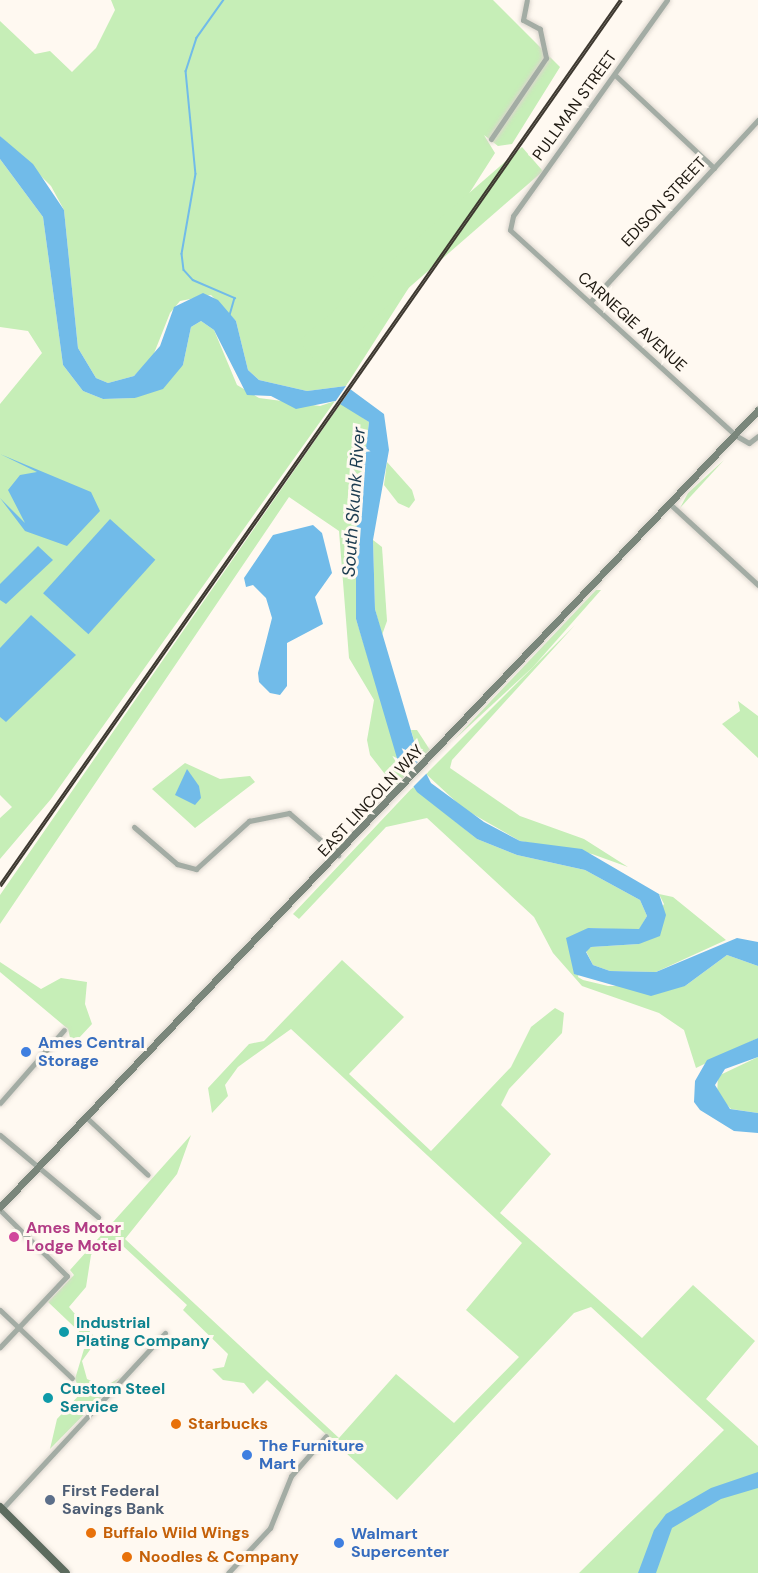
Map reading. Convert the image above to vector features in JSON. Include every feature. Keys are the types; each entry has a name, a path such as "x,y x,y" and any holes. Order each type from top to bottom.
{"main road":[{"name":"EAST LINCOLN WAY","path":"0,1209 758,410"},
{"path":"1,1509 66,1573"}],"street":[{"path":"491,139 546,58 540,29 523,20 527,0"},
{"name":"PULLMAN STREET","path":"510,230 513,216 667,0"},
{"path":"615,75 714,168"},
{"name":"EDISON STREET","path":"590,302 758,120"},
{"name":"CARNEGIE AVENUE","path":"510,230 735,435"},
{"path":"735,435 749,443 758,436"},
{"path":"670,504 758,585"},
{"path":"134,827 177,864 196,869 249,821 289,813 338,855"},
{"path":"0,1102 64,1030"},
{"path":"87,1118 148,1175"},
{"path":"0,1135 98,1217"},
{"path":"0,1209 65,1271 63,1282 0,1347"},
{"path":"0,1310 72,1378"},
{"path":"1,1509 165,1333"},
{"path":"228,1573 270,1528 291,1476 326,1436"}],"green space":[{"path":"111,0 493,0 560,67 512,144 498,146 484,135 495,153 346,386 307,391 259,380 248,370 236,321 211,295 180,301 170,313 153,356 134,376 108,383 96,378 78,348 64,210 51,186 0,136 0,21 35,54 50,51 72,72 96,48 115,10"},
{"path":"522,147 543,171 320,365 299,341"},
{"path":"0,159 43,217 63,365 83,391 103,399 135,398 183,365 191,327 201,321 214,330 237,385 259,398 320,406 335,401 51,799 0,859 0,818 12,807 0,795 0,404 42,353 28,331 0,327"},
{"path":"341,403 369,422 356,531 356,619 405,776 395,787 370,755 367,740 374,700 349,658 339,531 289,497 0,924 0,895"},
{"path":"724,460 703,483 680,508 688,493"},
{"path":"387,462 412,490 415,500 409,508 398,503 384,485"},
{"path":"373,540 382,547 387,621 382,635 375,609"},
{"path":"596,590 601,590 533,667 454,740"},
{"path":"575,625 452,760 450,768 520,816 584,839 628,867 592,854 520,841 464,809 426,774"},
{"path":"738,701 758,716 758,758 722,724 740,711"},
{"path":"411,730 417,730 430,750 420,761"},
{"path":"185,763 220,779 250,776 255,782 195,828 152,789"},
{"path":"413,787 477,839 517,855 585,870 640,900 647,916 639,930 588,928 578,977 583,980 608,986 685,986 727,955 758,966 758,1038 696,1068 684,1030 659,1013 582,986 553,953 534,917 427,818 386,827 299,919 293,914"},
{"path":"659,894 673,897 726,940 656,972 610,971 593,965 586,951 591,947 639,944 664,904"},
{"path":"342,960 404,1017 349,1074 431,1151 511,1067 531,1027 555,1008 564,1013 562,1033 509,1089 501,1105 551,1154 500,1213 642,1338 693,1285 755,1341 706,1399 758,1446 758,1573 579,1573 724,1430 591,1307 574,1313 397,1500 267,1380 253,1394 244,1383 223,1380 212,1369 224,1367 228,1354 183,1310 187,1305 123,1246 99,1245 91,1255 86,1287 69,1307 97,1340 82,1361 87,1379 104,1387 121,1377 50,1449 57,1419 81,1393 75,1379 87,1339 48,1302 74,1275 70,1270 191,1135 177,1174 125,1239 339,1438 396,1374 454,1423 519,1357 466,1310 522,1243 291,1029 238,1067 225,1085 228,1096 212,1113 208,1088 249,1044 264,1041"},
{"path":"0,962 41,989 61,978 87,982 85,1004 92,1024 78,1039 80,1046 71,1042 68,1029 0,972"},
{"path":"758,1057 758,1113 731,1109 717,1095 718,1076"}],"water":[{"name":"South Skunk River","path":"0,136 33,164 64,210 78,348 96,378 108,383 134,376 160,346 174,307 203,293 218,300 236,321 248,370 259,380 307,391 346,386 384,414 389,450 373,540 375,609 420,761 431,783 484,822 520,841 582,849 659,894 666,915 660,936 639,944 591,947 586,952 593,965 610,971 656,972 737,938 758,942 758,966 727,955 685,986 651,996 574,974 566,938 588,928 639,929 647,916 640,900 585,870 517,855 477,839 417,792 399,765 356,619 356,531 369,422 335,401 296,409 271,396 247,395 214,330 201,321 191,327 183,365 163,389 135,398 103,399 83,391 63,365 43,217 0,159"},
{"path":"0,454 91,492 100,511 67,546 25,531 0,498 25,523 8,490 20,475 37,472"},
{"path":"110,519 155,560 88,634 43,593"},
{"path":"313,525 322,533 332,573 315,597 323,624 287,643 287,686 280,695 270,693 259,682 258,673 272,618 266,598 253,585 246,587 244,578 273,535"},
{"path":"38,546 53,560 6,604 0,600 0,584"},
{"path":"31,615 76,655 6,722 0,717 0,648"},
{"path":"187,769 199,786 201,798 195,805 175,795"},
{"path":"758,1038 758,1057 725,1069 715,1085 730,1109 758,1113 758,1133 734,1131 700,1110 694,1102 695,1081 707,1060"},
{"path":"758,1472 758,1488 721,1499 672,1528 656,1573 638,1573 654,1530 666,1514 711,1488"}],"pier":[{"path":"348,383 353,386 339,406 333,405"},
{"path":"422,758 428,772 411,789 403,778"}],"waterway":[{"path":"224,0 197,38 186,71 196,174 182,254 184,270 193,280 235,298 230,315"}],"railway":[{"path":"0,886 621,0"}],"place":[{"name":"Ames Central Storage","path":"26,1052"},
{"name":"Ames Motor Lodge Motel","path":"14,1237"},
{"name":"Industrial Plating Company","path":"64,1332"},
{"name":"Custom Steel Service","path":"48,1398"},
{"name":"Starbucks","path":"176,1424"},
{"name":"The Furniture Mart","path":"247,1455"},
{"name":"First Federal Savings Bank","path":"50,1500"},
{"name":"Buffalo Wild Wings","path":"91,1533"},
{"name":"Walmart Supercenter","path":"339,1543"},
{"name":"Noodles & Company","path":"127,1557"}]}
